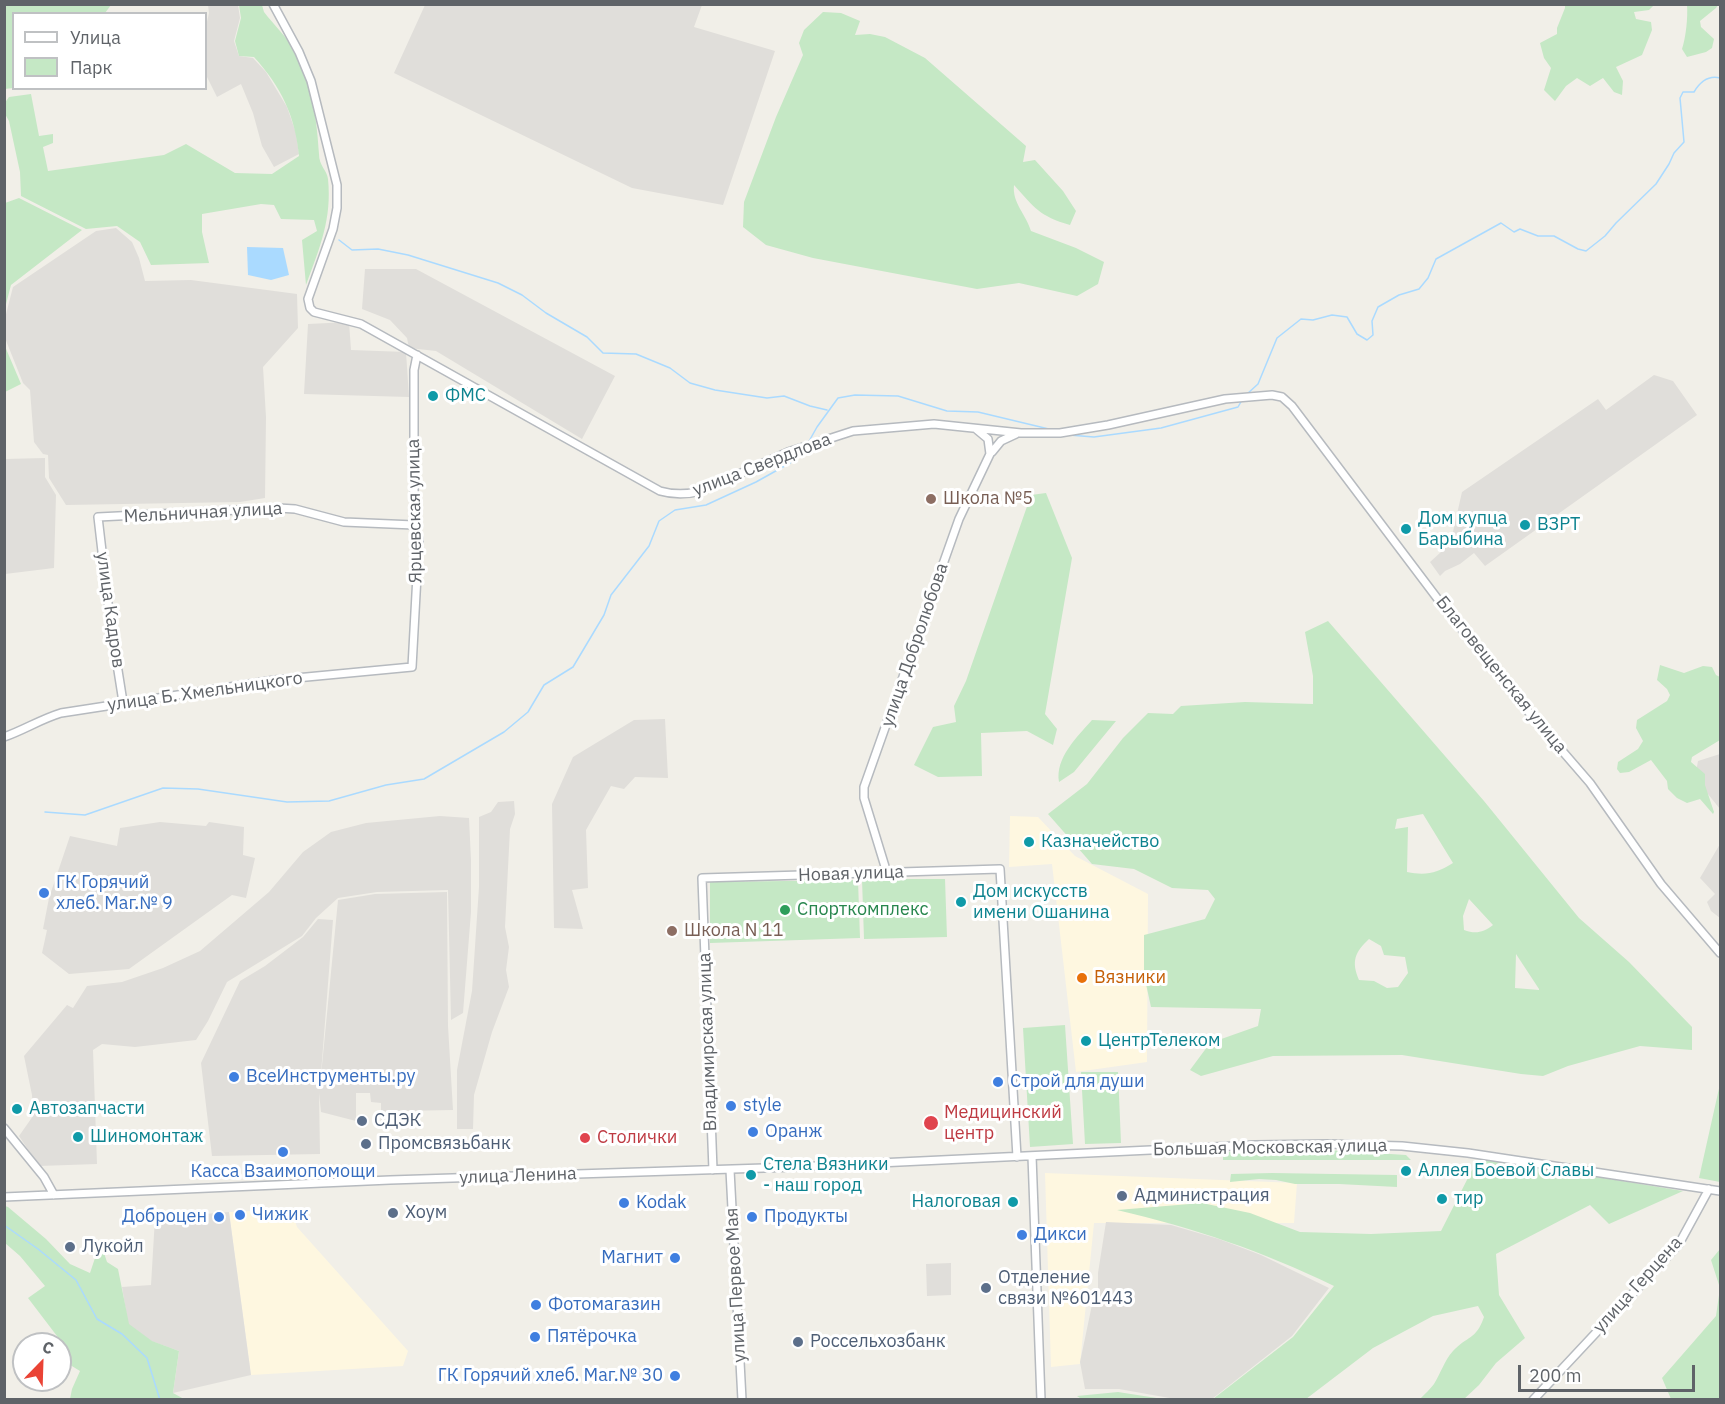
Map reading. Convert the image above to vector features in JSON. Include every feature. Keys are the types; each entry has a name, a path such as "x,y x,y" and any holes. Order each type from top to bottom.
{"main road":[{"name":"улица Свердлова","path":"273,4 299,52 311,81 337,185 338,208 333,229 308,299 310,308 318,314 353,320 660,491 672,495 701,492 788,452 853,431 934,424 1021,433 1060,433 1225,399 1272,395 1282,397"},
{"name":"Ярцевская улица","path":"412,667 419,539 414,525 414,370 417,355"},
{"name":"Благовещенская улица","path":"1282,397 1292,406 1484,657 1590,783 1661,884 1720,953"},
{"path":"974,428 988,439 990,454"},
{"path":"990,454 1001,441 1021,433"},
{"name":"улица Добролюбова","path":"887,873 864,798 864,787 959,519 990,454"},
{"name":"Мельничная улица","path":"98,517 278,508 294,509 344,522 414,525"},
{"name":"улица Кадров","path":"98,517 110,620 123,702"},
{"name":"улица Б. Хмельницкого","path":"4,737 26,729 40,719 123,702 275,680 412,667"},
{"name":"Новая улица","path":"702,878 1000,869 1017,1157"},
{"name":"Владимирская улица","path":"702,878 713,1170"},
{"path":"4,1128 44,1178 54,1195"},
{"name":"Большая Московская улица","path":"1032,1156 1266,1145 1402,1146 1468,1153 1720,1191"},
{"path":"1032,1156 1041,1400"},
{"name":"улица Ленина","path":"4,1197 390,1180 730,1170 1032,1156"},
{"name":"улица Первое Мая","path":"730,1170 742,1400"},
{"name":"улица Герцена","path":"1533,1400 1679,1244 1709,1189"}],"shaded area":[{"path":"208,5 238,5 240,18 234,41 239,56 253,58 266,72 287,107 296,133 299,154 274,167 262,146 253,113 241,84 217,97 207,77"},
{"path":"425,5 702,5 694,27 775,51 723,205 632,188 394,73"},
{"path":"116,228 132,242 145,281 191,280 297,294 298,328 263,367 266,417 265,498 240,502 66,505 49,478 48,455 43,454 34,442 30,390 23,383 5,338 5,318 13,287 96,231"},
{"path":"365,269 416,269 615,376 582,439 436,351 409,348 407,338 390,320 362,309"},
{"path":"349,322 351,350 406,352 409,397 304,394 308,324"},
{"path":"1654,375 1673,381 1697,415 1485,566 1474,553 1440,576 1430,562 1441,552 1452,536 1462,492 1598,399 1606,410"},
{"path":"45,458 45,477 56,495 54,568 5,574 5,459"},
{"path":"665,719 668,778 635,777 624,789 611,786 586,830 588,888 572,890 583,929 554,928 552,804 573,757 634,720"},
{"path":"1720,754 1720,809 1695,778 1698,761"},
{"path":"514,801 515,814 510,829 505,927 509,947 506,970 509,987 492,1032 474,1095 473,1129 457,1129 457,1070 472,991 479,887 479,817 491,812 498,802"},
{"path":"440,816 469,818 471,912 463,1013 451,1020 448,890 377,892 338,898 316,918 302,936 227,982 196,1040 135,1047 102,1044 93,1050 97,1164 39,1166 19,1136 33,1116 32,1095 24,1056 67,1005 73,1008 87,986 122,982 163,968 200,951 269,892 303,852 331,832 366,823"},
{"path":"1010,816 1038,817 1075,856 1148,894 1147,1062 1076,1072 1052,864 1009,867"},
{"path":"160,822 206,826 209,822 244,827 243,855 255,858 246,898 232,895 129,969 69,974 42,953 47,930 43,929 49,898 70,836 117,846 120,828"},
{"path":"1720,844 1720,918 1711,911 1707,902 1715,894 1700,878"},
{"path":"447,892 448,1026 453,1110 400,1111 400,1126 381,1127 381,1103 371,1102 370,1093 356,1093 356,1121 321,1112 319,1093 320,1154 212,1156 201,1063 240,981 265,966 303,937 318,919 333,920 320,1086 338,900 375,894"},
{"path":"1045,1173 1297,1183 1294,1223 1094,1223 1080,1364 1051,1367"},
{"path":"291,1209 297,1227 408,1351 403,1366 251,1375 229,1212"},
{"path":"229,1212 251,1375 173,1393 179,1351 151,1341 128,1324 122,1287 151,1285 155,1218"},
{"path":"1106,1222 1171,1225 1219,1239 1261,1255 1329,1288 1292,1336 1212,1399 1175,1399 1119,1389 1085,1389 1080,1362 1093,1300 1098,1299 1098,1273"},
{"path":"951,1263 951,1295 927,1296 926,1264"}],"green space":[{"path":"5,4 111,4 106,12 12,12 12,88 5,89"},
{"path":"239,5 262,5 264,12 292,47 310,88 317,128 319,158 327,176 329,193 324,233 306,285 302,240 317,231 314,220 281,219 274,205 261,204 202,214 202,232 209,263 151,265 140,242 117,226 86,229 21,196 20,172 9,121 5,114 4,104 9,97 31,94 39,136 53,134 53,143 43,147 48,171 164,155 186,144 235,173 272,174 299,156 290,115 272,79 254,57 239,56 235,41 241,18"},
{"path":"1565,5 1654,5 1649,10 1634,12 1636,19 1651,22 1652,30 1642,55 1616,67 1623,81 1622,95 1614,92 1603,78 1590,86 1577,78 1566,86 1555,101 1544,90 1551,68 1544,58 1540,43 1557,34"},
{"path":"1687,5 1718,5 1700,21 1701,27 1714,39 1712,48 1687,57 1682,49 1685,39"},
{"path":"823,12 841,13 860,21 855,35 870,34 885,37 925,58 1026,146 1023,162 1035,160 1063,191 1076,211 1070,225 1051,218 1033,205 1014,185 1017,203 1031,231 1076,248 1104,262 1098,284 1077,296 1019,283 977,289 813,258 766,245 743,227 744,202 776,117 803,55 799,43 804,30"},
{"path":"19,198 82,230 11,285 5,308 5,203"},
{"path":"4,344 21,384 5,392 4,392"},
{"path":"1046,493 1072,558 1045,714 1057,729 1053,745 1027,731 981,733 982,776 938,777 914,765 933,727 956,722 954,706 966,681 1031,495"},
{"path":"1328,621 1484,801 1579,918 1629,962 1692,1027 1692,1050 1640,1046 1568,1066 1543,1076 1402,1055 1273,1056 1201,1076 1190,1070 1210,1043 1258,1026 1261,1009 1151,1007 1144,975 1144,935 1205,919 1215,899 1208,890 1172,888 1134,869 1092,864 1048,814 1087,784 1123,738 1148,713 1173,714 1181,706 1245,702 1313,704 1313,676 1305,632","holes":["1423,814 1453,863 1431,873 1407,872 1408,827 1395,829 1397,819","1469,899 1493,925 1482,931 1464,930 1463,916","1369,939 1381,946 1384,955 1405,957 1408,973 1398,987 1387,988 1374,981 1359,980 1355,962","1516,954 1539,990 1515,988"]},
{"path":"1660,665 1684,673 1703,666 1712,667 1716,675 1720,677 1720,740 1692,757 1691,762 1705,774 1705,785 1713,814 1700,799 1687,803 1677,798 1668,789 1667,781 1651,760 1629,772 1620,773 1617,769 1618,762 1638,749 1643,741 1636,728 1637,720 1667,701 1670,695 1657,680"},
{"path":"1092,720 1116,721 1074,772 1059,782 1060,765 1068,748"},
{"path":"862,879 945,879 947,937 864,939"},
{"name":"Спорткомплекс","path":"858,880 860,938 710,943 710,882"},
{"path":"1065,1025 1073,1144 1030,1147 1023,1028"},
{"path":"1081,1072 1118,1072 1121,1143 1085,1144"},
{"path":"1720,1084 1720,1182 1699,1178"},
{"path":"1327,1150 1406,1155 1411,1160 1223,1160 1223,1152"},
{"path":"1488,1159 1683,1191 1609,1224 1590,1205 1496,1254 1499,1295 1525,1338 1496,1363 1479,1385 1463,1400 1421,1398 1434,1384 1453,1351 1478,1330 1484,1317 1478,1306 1433,1316 1373,1348 1306,1399 1213,1399 1293,1337 1334,1286 1281,1262 1227,1242 1117,1210 1202,1203 1250,1213 1300,1232 1371,1234 1441,1231 1472,1170"},
{"path":"1231,1174 1397,1175 1397,1187 1295,1184 1259,1179 1230,1182"},
{"path":"5,1206 46,1239 70,1264 90,1273 97,1252 104,1253 107,1262 118,1269 129,1324 152,1341 179,1351 173,1393 184,1399 70,1399 80,1371 72,1366 72,1332 54,1332 28,1298 45,1286 20,1256 5,1243"},
{"path":"1720,1249 1720,1288 1711,1260"},
{"path":"1720,1288 1720,1399 1671,1399 1662,1378 1716,1316"},
{"path":"1118,1392 1163,1399 1083,1400 1077,1396"}],"water":[{"path":"247,247 283,248 289,275 271,280 248,275"}],"waterway":[{"path":"1247,394 1258,384 1277,338 1301,319 1313,320 1332,315 1347,317 1357,334 1367,340 1373,335 1372,321 1378,307 1399,295 1419,289 1428,278 1436,259 1501,223 1514,232 1520,229 1538,236 1554,236 1586,251 1605,236 1656,184 1674,153 1684,142 1680,98 1683,92 1694,92 1705,80 1720,78"},
{"path":"339,240 352,250 378,249 408,255 498,283 522,295 546,313 587,337 603,353 636,354 670,368 690,383 715,390 767,398 784,396 827,410"},
{"path":"808,443 838,398 855,395 898,396 947,411 978,412 1053,430"},
{"path":"1069,435 1094,437 1161,428 1238,407 1242,400"},
{"path":"45,812 85,815 163,788 198,789 287,802 329,801 386,785 424,779 504,732 528,712 544,685 573,667 604,615 611,595 649,546 659,521 675,510 706,505 756,482 790,463 801,452"},
{"path":"4,1225 76,1280 97,1319 122,1334 147,1358 160,1400"}],"place":[{"name":"ФМС","path":"433,396"},
{"name":"Школа №5","path":"931,499"},
{"name":"ВЗРТ","path":"1525,525"},
{"name":"Дом купца Барыбина","path":"1406,529"},
{"name":"Казначейство","path":"1029,842"},
{"name":"ГК Горячий хлеб. Маг.№ 9","path":"44,893"},
{"name":"Дом искусств имени Ошанина","path":"961,902"},
{"name":"Спорткомплекс","path":"785,910"},
{"name":"Школа N 11","path":"672,931"},
{"name":"Вязники","path":"1082,978"},
{"name":"ЦентрТелеком","path":"1086,1041"},
{"name":"ВсеИнструменты.ру","path":"234,1077"},
{"name":"Строй для души","path":"998,1082"},
{"name":"style","path":"731,1106"},
{"name":"Автозапчасти","path":"17,1109"},
{"name":"СДЭК","path":"362,1121"},
{"name":"Медицинский центр","path":"931,1123"},
{"name":"Оранж","path":"753,1132"},
{"name":"Шиномонтаж","path":"78,1137"},
{"name":"Столички","path":"585,1138"},
{"name":"Промсвязьбанк","path":"366,1144"},
{"name":"Касса Взаимопомощи","path":"283,1152"},
{"name":"Аллея Боевой Славы","path":"1406,1171"},
{"name":"Стела Вязники - наш город","path":"751,1175"},
{"name":"Администрация","path":"1122,1196"},
{"name":"тир","path":"1442,1199"},
{"name":"Налоговая","path":"1013,1202"},
{"name":"Kodak","path":"624,1203"},
{"name":"Хоум","path":"393,1213"},
{"name":"Чижик","path":"240,1215"},
{"name":"Доброцен","path":"219,1217"},
{"name":"Продукты","path":"752,1217"},
{"name":"Дикси","path":"1022,1235"},
{"name":"Лукойл","path":"70,1247"},
{"name":"Магнит","path":"675,1258"},
{"name":"Отделение связи №601443","path":"986,1288"},
{"name":"Фотомагазин","path":"536,1305"},
{"name":"Пятёрочка","path":"535,1337"},
{"name":"Россельхозбанк","path":"798,1342"},
{"name":"ГК Горячий хлеб. Маг.№ 30","path":"675,1376"}]}
